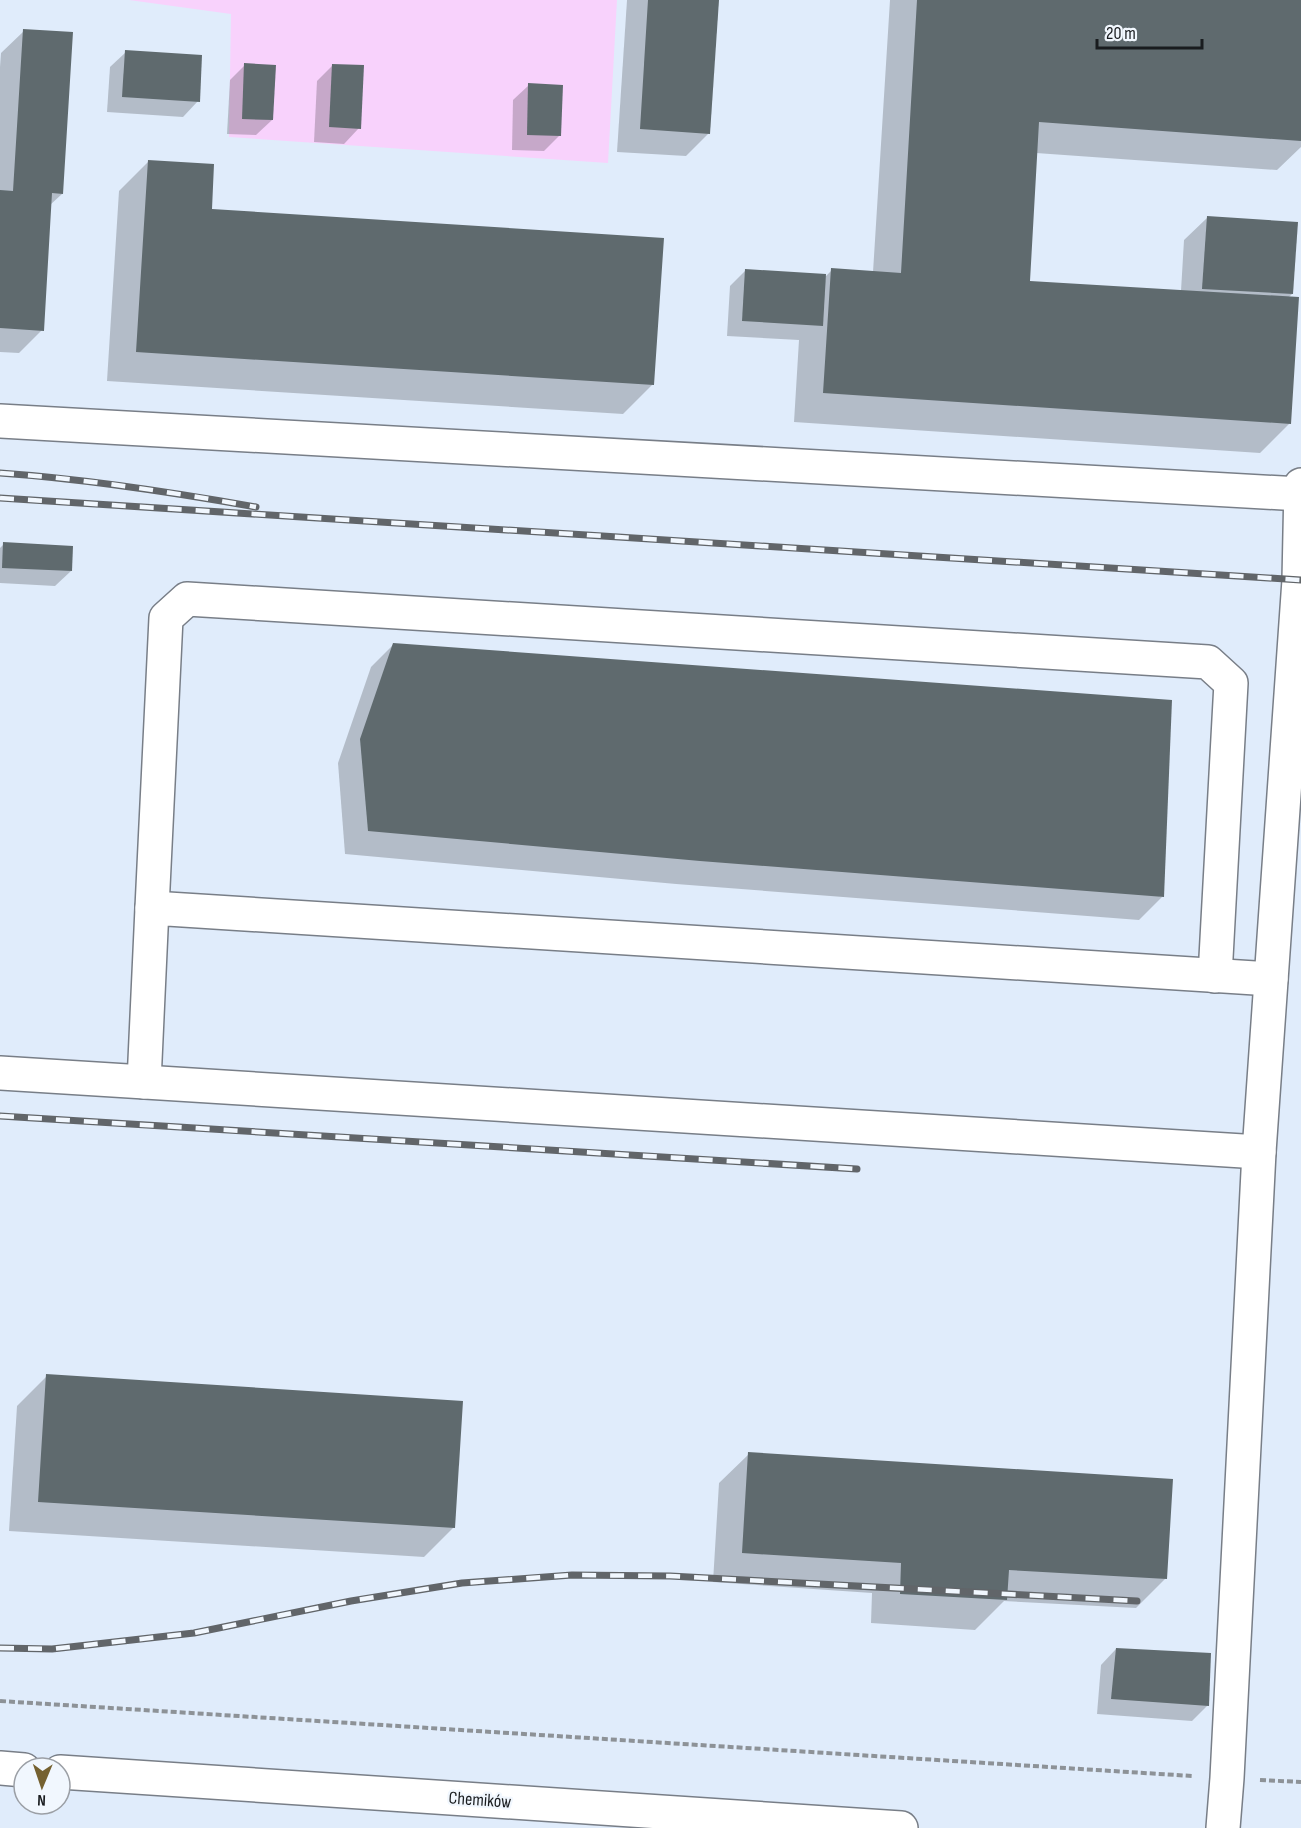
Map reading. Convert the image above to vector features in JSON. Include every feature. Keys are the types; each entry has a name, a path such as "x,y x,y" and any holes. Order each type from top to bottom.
{"lane":[{"path":"0,421 1300,494"},
{"path":"1223,1828 1259,1152 1299,580 1301,485"},
{"path":"144,1082 166,618 187,599 1208,662 1231,683 1215,976"},
{"path":"152,908 1271,980"},
{"path":"0,1073 1259,1152"},
{"name":"Chemików","path":"72,1773 901,1828"}],"path":[{"path":"0,1701 1301,1782"}],"shaded area":[{"path":"0,0 1301,0 1301,1828 0,1828"},
{"path":"129,0 617,0 608,163 229,137 231,14"}],"building":[{"path":"648,0 719,0 710,134 640,129"},
{"path":"917,0 1301,0 1301,141 1039,122 1030,281 1299,297 1291,424 823,393 831,268 901,273"},
{"path":"23,29 73,32 63,194 52,193 44,331 0,328 0,190 13,191"},
{"path":"125,50 202,55 200,102 122,97"},
{"path":"244,63 276,65 273,120 242,119"},
{"path":"332,64 364,65 361,129 329,127"},
{"path":"528,83 563,85 561,136 527,135"},
{"path":"148,160 214,164 212,209 664,238 654,385 136,352"},
{"path":"1207,216 1298,222 1293,294 1202,289"},
{"path":"745,269 826,274 823,326 742,321"},
{"path":"3,542 73,546 72,571 2,568"},
{"path":"393,643 1172,700 1164,897 700,861 368,831 360,739"},
{"path":"46,1374 463,1401 455,1528 38,1502"},
{"path":"748,1452 1173,1479 1167,1579 1009,1570 1007,1600 900,1594 901,1563 742,1553"},
{"path":"1116,1648 1211,1653 1209,1706 1111,1699"}],"railway":[{"path":"0,473 128,487 256,507"},
{"path":"0,498 1301,580"},
{"path":"0,1116 857,1169"},
{"path":"0,1648 52,1649 194,1633 351,1601 462,1583 572,1575 670,1576 1137,1601"}]}
